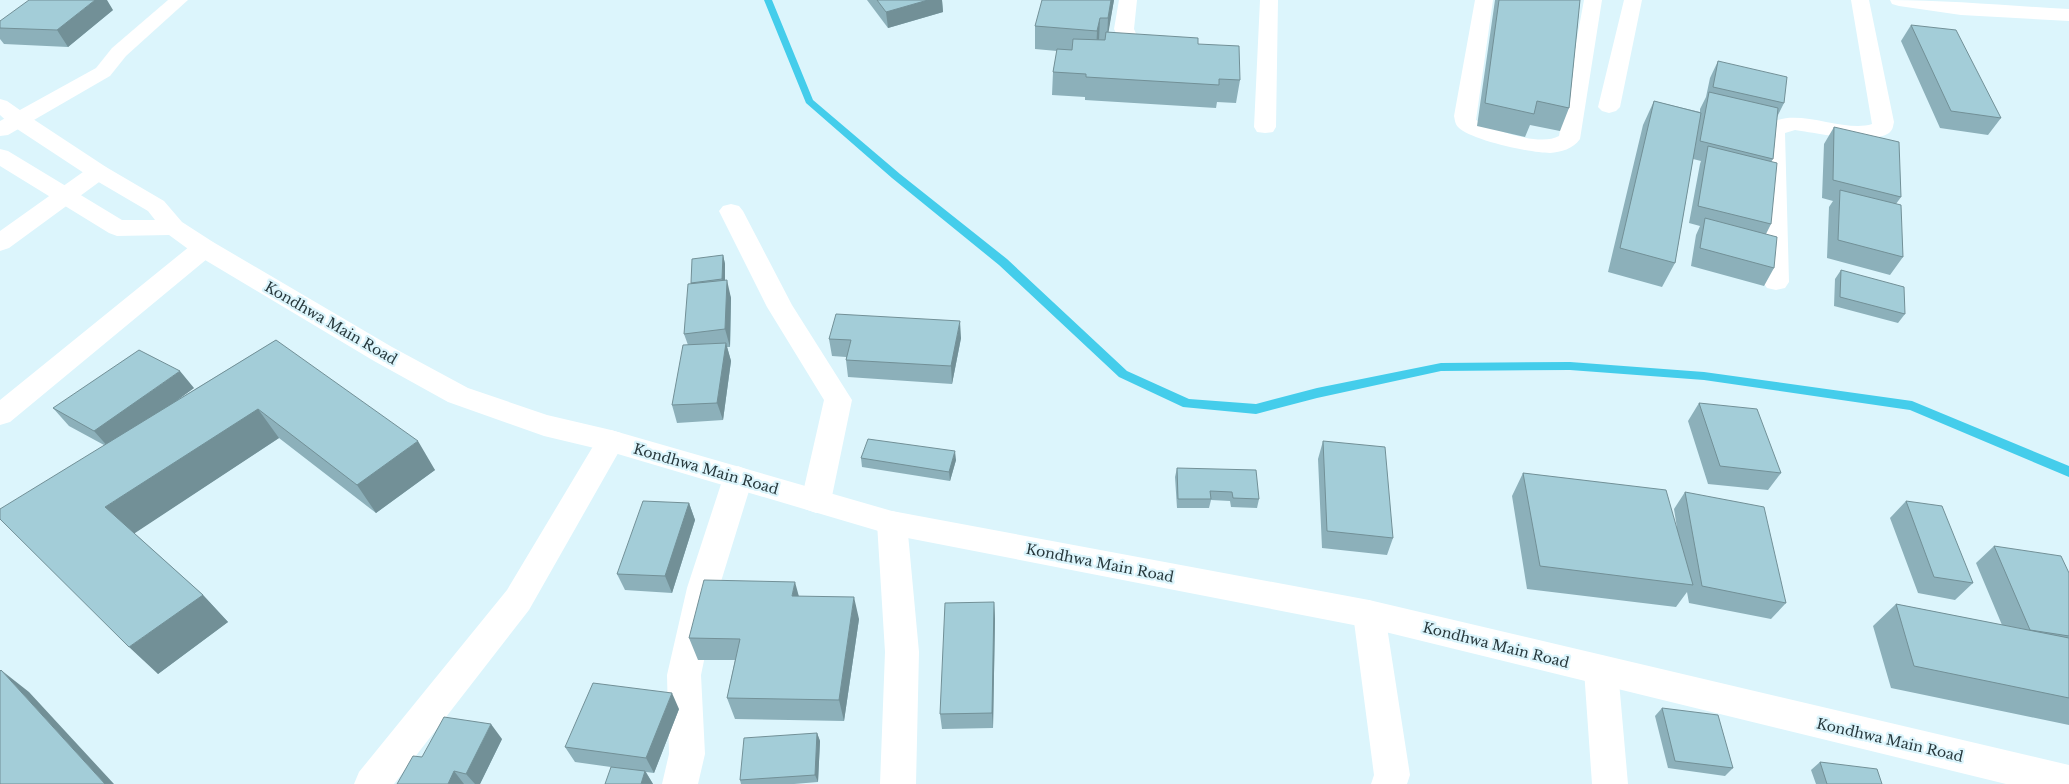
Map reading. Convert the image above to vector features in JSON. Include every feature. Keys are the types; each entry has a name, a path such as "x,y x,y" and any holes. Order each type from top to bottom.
{"street":[{"path":"5,115 103,72 118,52 179,0"},
{"path":"1128,0 1124,30 1129,41 1177,46"},
{"path":"1265,127 1270,0"},
{"path":"1484,0 1465,116 1466,123 1474,128 1509,139 1546,146 1563,144 1569,139 1593,0"},
{"path":"1609,107 1633,0"},
{"path":"1776,282 1774,131 1781,125 1795,124 1868,132 1882,128 1883,122 1860,0"},
{"path":"1899,0 1961,9 2069,15"},
{"name":"Kondhwa Main Road","path":"5,115 156,206 174,227 204,248 383,354 458,395 544,425 611,442 892,523 1369,614 2069,782"},
{"path":"0,156 117,228 174,227"},
{"path":"0,243 98,172"},
{"path":"731,211 780,307 838,400 816,501"},
{"path":"0,415 204,248"},
{"path":"372,784 518,600 611,442"},
{"path":"680,784 687,754 684,675 703,588 738,478"},
{"path":"892,523 902,652 898,784"},
{"path":"1369,614 1392,775 1389,784"},
{"path":"1601,670 1610,784"}],"building":[{"path":"29,0 95,0 57,30 0,28 0,21"},
{"path":"877,0 928,0 886,12"},
{"path":"1042,0 1111,0 1108,18 1100,18 1097,31 1035,26"},
{"path":"1499,0 1580,0 1569,108 1537,101 1534,114 1485,103"},
{"path":"1911,25 1956,30 2001,118 1951,111"},
{"path":"1106,32 1198,38 1198,44 1239,46 1240,80 1219,79 1219,85 1086,77 1086,74 1053,72 1057,49 1072,50 1073,39 1105,40"},
{"path":"1718,61 1787,77 1784,103 1713,87"},
{"path":"1709,92 1778,108 1773,159 1700,141"},
{"path":"1654,101 1701,113 1675,263 1620,248"},
{"path":"1834,127 1899,142 1901,197 1833,180"},
{"path":"1708,146 1777,163 1771,224 1698,206"},
{"path":"1840,190 1901,205 1903,257 1838,240"},
{"path":"1705,218 1777,237 1774,268 1700,248"},
{"path":"723,255 722,279 691,283 692,259"},
{"path":"1841,270 1904,287 1905,314 1840,297"},
{"path":"727,280 725,329 684,334 688,284"},
{"path":"836,314 960,321 951,366 846,360 851,340 829,339"},
{"path":"276,340 418,441 357,485 258,409 105,507 203,595 129,647 0,519 0,509"},
{"path":"726,343 717,403 672,405 683,345"},
{"path":"139,350 180,371 94,431 53,408"},
{"path":"1699,403 1757,409 1781,473 1720,466"},
{"path":"868,439 955,451 949,472 861,458"},
{"path":"1323,441 1385,447 1393,538 1327,531"},
{"path":"1177,468 1256,470 1259,499 1233,498 1232,492 1210,491 1211,499 1178,499"},
{"path":"1523,473 1666,490 1693,585 1540,566"},
{"path":"1685,492 1764,507 1786,603 1702,586"},
{"path":"643,501 689,503 665,576 617,574"},
{"path":"1906,501 1942,506 1973,583 1934,577"},
{"path":"1994,546 2061,556 2069,573 2069,636 2030,630"},
{"path":"704,580 795,582 792,596 854,597 839,700 727,698 740,639 689,638"},
{"path":"994,602 992,713 940,714 945,603"},
{"path":"1896,604 2069,638 2069,698 1914,666"},
{"path":"1,670 105,784 0,784"},
{"path":"593,683 672,693 646,758 565,747"},
{"path":"1662,708 1718,715 1733,768 1675,761"},
{"path":"444,717 491,724 466,774 454,771 448,784 397,784 413,756 422,757"},
{"path":"817,733 815,775 740,780 744,738"},
{"path":"1820,762 1877,769 1882,784 1827,784"},
{"path":"611,767 645,771 641,784 605,784"}],"waterway":[{"path":"768,0 809,101 896,176 1003,262 1123,374 1187,404 1256,409 1317,393 1441,367 1570,366 1704,376 1912,406 2069,472"}]}
